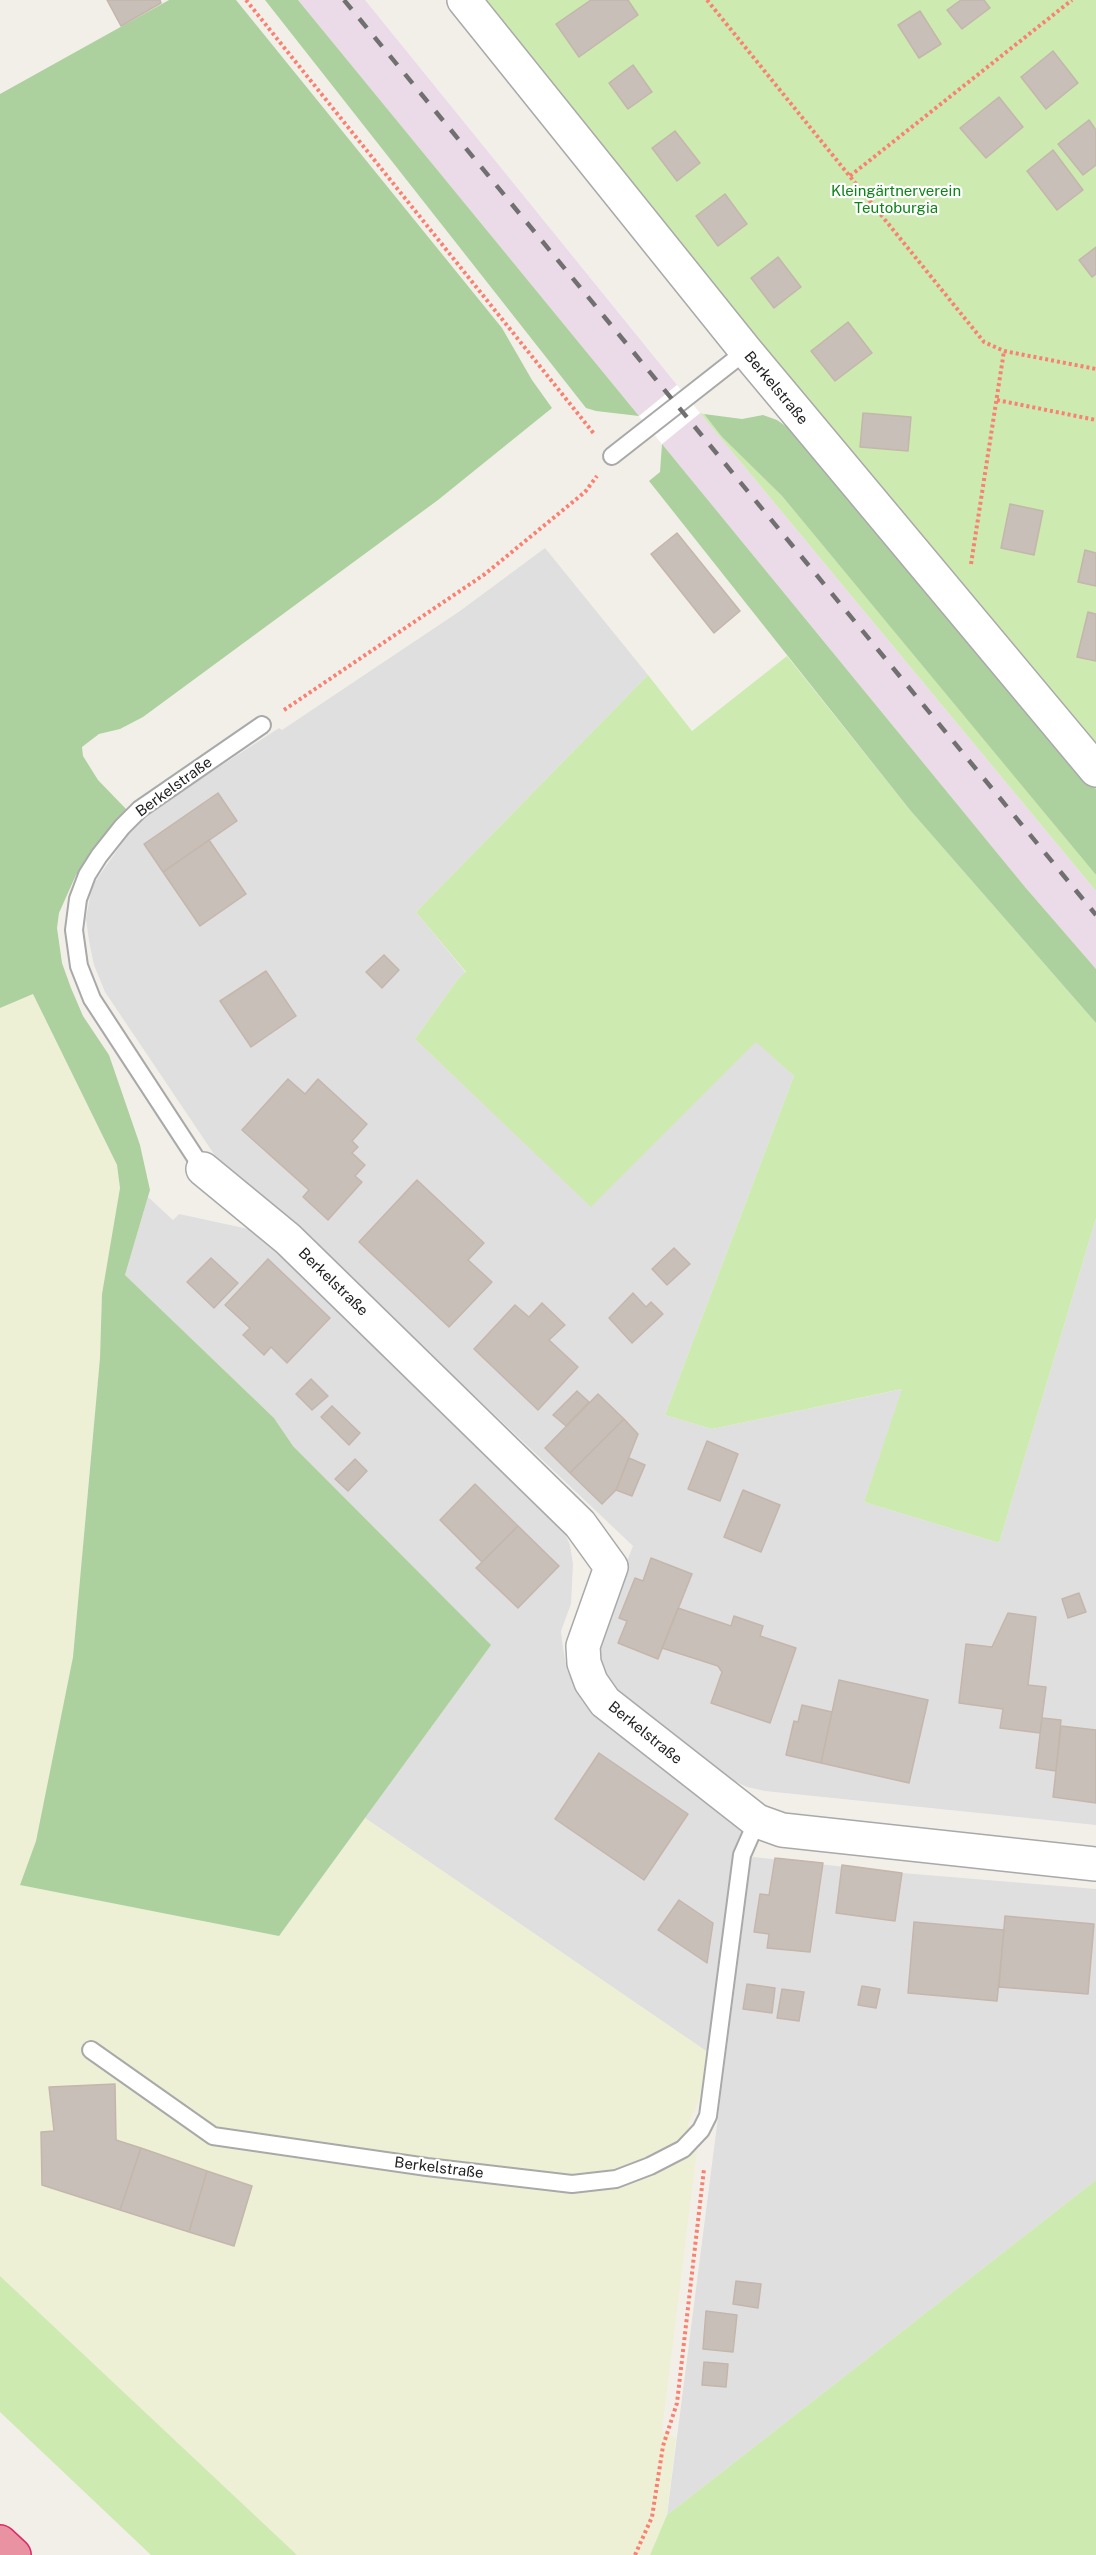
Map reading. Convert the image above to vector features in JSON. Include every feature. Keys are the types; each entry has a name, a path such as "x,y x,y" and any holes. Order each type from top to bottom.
{"highway":[{"path":"0,2542 14,2555"}],"street":[{"name":"Berkelstraße","path":"464,0 746,351 1096,770"},
{"name":"Berkelstraße","path":"203,1169 288,1239 580,1524 611,1567 583,1646 584,1663 591,1682 605,1702 757,1821 782,1830 1096,1864"}],"lane":[{"path":"612,456 746,351"},
{"name":"Berkelstraße","path":"203,1169 92,999 79,966 74,930 78,899 87,875 122,827 140,810 262,725"},
{"name":"Berkelstraße","path":"91,2050 213,2136 427,2167 572,2184 616,2179 650,2166 683,2149 701,2130 708,2116 742,1856 757,1821"}],"path":[{"path":"246,0 612,456 585,492 485,573 262,725"},
{"path":"706,0 984,342 1004,351 1096,369"},
{"path":"850,176 1072,0"},
{"path":"970,570 1004,351"},
{"path":"997,400 1096,420"},
{"path":"635,2555 652,2517 663,2446 677,2403 705,2159 701,2130"}],"shaded area":[{"path":"298,0 365,0 677,385 639,416"},
{"path":"700,413 1096,891 1096,969 1025,887 662,444"},
{"path":"545,548 648,675 416,912 466,973 458,979 415,1039 591,1206 756,1041 794,1076 665,1415 712,1429 903,1389 864,1502 999,1543 1096,1218 1096,1825 765,1791 747,1787 722,1775 621,1702 599,1669 599,1631 633,1546 438,1361 434,1364 218,1160 105,992 94,965 86,919 92,886 139,819 279,728 282,730 460,611"},
{"path":"148,1197 173,1220 179,1214 267,1233 564,1531 570,1545 573,1564 571,1604 561,1631 567,1670 575,1685 745,1830 709,2053 365,1818 490,1645 293,1446 274,1418 125,1275"},
{"path":"753,1857 902,1873 1096,1889 1096,2180 667,2515 751,1860"}],"green space":[{"path":"169,0 236,0 502,328 532,380 552,408 438,500 143,717 120,729 99,734 82,747 83,756 98,780 127,810 76,875 59,913 57,928 62,963 83,1016 109,1055 140,1145 150,1190 125,1275 274,1418 293,1446 491,1645 279,1936 20,1885 36,1841 73,1657 100,1358 102,1294 120,1188 117,1165 33,994 0,1008 0,94"},
{"path":"265,0 298,0 639,416 586,408"},
{"name":"Kleingärtnerverein Teutoburgia","path":"476,0 1096,0 1096,755"},
{"path":"700,413 704,414 722,437 782,496 947,694 1096,875 1096,891"},
{"path":"704,414 742,419 763,415 777,420 790,429 860,504 1096,789 1096,875 782,496 722,437"},
{"path":"662,444 1025,887 1096,969 1096,1023 910,810 649,481 660,472"},
{"path":"787,656 910,810 1096,1023 1096,1218 999,1543 864,1502 902,1389 712,1429 665,1415 794,1076 756,1042 591,1207 415,1039 458,979 466,972 416,912 648,675 692,731"},
{"path":"33,994 117,1166 120,1188 102,1294 100,1358 73,1657 36,1841 21,1885 279,1936 365,1818 709,2053 699,2100 688,2125 698,2142 662,2431 676,2438 667,2515 650,2555 297,2555 0,2276 0,1008"},
{"path":"1096,2180 1096,2555 650,2555 667,2515"},
{"path":"0,2276 297,2555 151,2555 0,2412"}],"pier":[{"path":"677,385 700,413 662,444 639,416"}],"building":[{"path":"107,0 160,0 161,3 121,26"},
{"path":"591,0 628,0 638,15 579,57 556,24"},
{"path":"961,0 984,0 990,8 962,29 947,10"},
{"path":"920,11 941,44 919,58 898,25"},
{"path":"1053,51 1078,83 1046,109 1021,77"},
{"path":"633,65 652,92 628,109 609,83"},
{"path":"999,97 1023,127 986,158 960,128"},
{"path":"1089,120 1096,130 1096,165 1083,175 1058,144"},
{"path":"675,131 700,163 677,181 652,148"},
{"path":"1053,150 1083,190 1057,210 1027,171"},
{"path":"725,194 747,224 718,246 696,216"},
{"path":"1096,247 1096,274 1092,277 1079,260"},
{"path":"778,257 801,287 774,308 751,278"},
{"path":"848,322 872,353 835,381 811,351"},
{"path":"863,413 911,417 908,451 860,447"},
{"path":"1010,504 1043,511 1034,555 1001,548"},
{"path":"677,533 740,611 714,633 651,554"},
{"path":"1085,550 1096,553 1096,586 1078,582"},
{"path":"1088,612 1096,614 1096,661 1077,657"},
{"path":"218,793 237,821 163,872 144,844"},
{"path":"209,840 246,894 200,926 163,872"},
{"path":"384,955 399,970 382,988 366,972"},
{"path":"266,971 296,1016 251,1047 220,1001"},
{"path":"288,1079 305,1094 318,1079 367,1124 352,1141 358,1147 352,1153 365,1165 355,1176 362,1182 328,1220 303,1197 309,1190 242,1130"},
{"path":"417,1180 484,1243 468,1260 492,1282 449,1327 359,1242"},
{"path":"674,1248 690,1264 667,1285 652,1269"},
{"path":"211,1258 238,1283 214,1308 187,1282"},
{"path":"268,1259 330,1318 287,1363 271,1347 264,1355 243,1335 250,1328 225,1305"},
{"path":"633,1293 646,1307 651,1302 663,1314 632,1343 609,1318"},
{"path":"542,1303 565,1325 549,1340 578,1367 538,1410 474,1349 515,1305 529,1317"},
{"path":"311,1379 328,1396 312,1410 296,1394"},
{"path":"577,1391 589,1402 566,1426 553,1415"},
{"path":"598,1394 624,1419 570,1473 545,1448"},
{"path":"332,1406 360,1433 349,1445 321,1417"},
{"path":"624,1419 638,1434 616,1490 602,1504 570,1473"},
{"path":"707,1441 738,1454 720,1501 688,1489"},
{"path":"629,1458 645,1465 632,1496 616,1490"},
{"path":"355,1459 367,1471 348,1491 335,1479"},
{"path":"475,1484 518,1526 482,1562 440,1520"},
{"path":"743,1490 780,1505 761,1552 724,1537"},
{"path":"518,1526 559,1566 518,1608 476,1568"},
{"path":"651,1558 692,1574 658,1659 618,1643 627,1621 619,1618 635,1578 643,1581"},
{"path":"1079,1593 1086,1612 1068,1618 1062,1599"},
{"path":"678,1608 731,1626 734,1616 763,1626 760,1636 796,1648 770,1723 711,1703 722,1672 718,1666 662,1648"},
{"path":"1008,1613 1036,1617 1028,1685 1046,1687 1040,1733 1000,1728 1003,1709 959,1703 966,1644 992,1647"},
{"path":"839,1680 928,1700 909,1783 821,1763"},
{"path":"802,1705 832,1712 821,1763 786,1755 794,1721 798,1722"},
{"path":"1042,1718 1061,1720 1056,1771 1036,1768"},
{"path":"1061,1726 1096,1730 1096,1803 1053,1797"},
{"path":"599,1753 688,1814 644,1880 555,1819"},
{"path":"775,1858 823,1863 810,1952 767,1948 769,1934 754,1932 760,1894 769,1895"},
{"path":"842,1865 902,1873 895,1921 836,1913"},
{"path":"679,1900 713,1923 707,1963 658,1930"},
{"path":"1005,1916 1094,1924 1088,1994 999,1987"},
{"path":"914,1922 1004,1930 997,2001 908,1993"},
{"path":"747,1984 775,1988 772,2013 743,2009"},
{"path":"862,1986 880,1989 876,2008 858,2005"},
{"path":"782,1989 804,1992 799,2021 777,2018"},
{"path":"115,2084 116,2140 141,2148 120,2210 42,2185 41,2132 54,2131 49,2087"},
{"path":"141,2148 207,2171 189,2232 120,2210"},
{"path":"207,2171 252,2186 234,2246 189,2232"},
{"path":"736,2281 761,2284 758,2308 733,2304"},
{"path":"706,2311 737,2315 733,2352 703,2349"},
{"path":"704,2362 728,2364 726,2387 702,2385"}],"railway":[{"path":"344,0 1096,915"}]}
